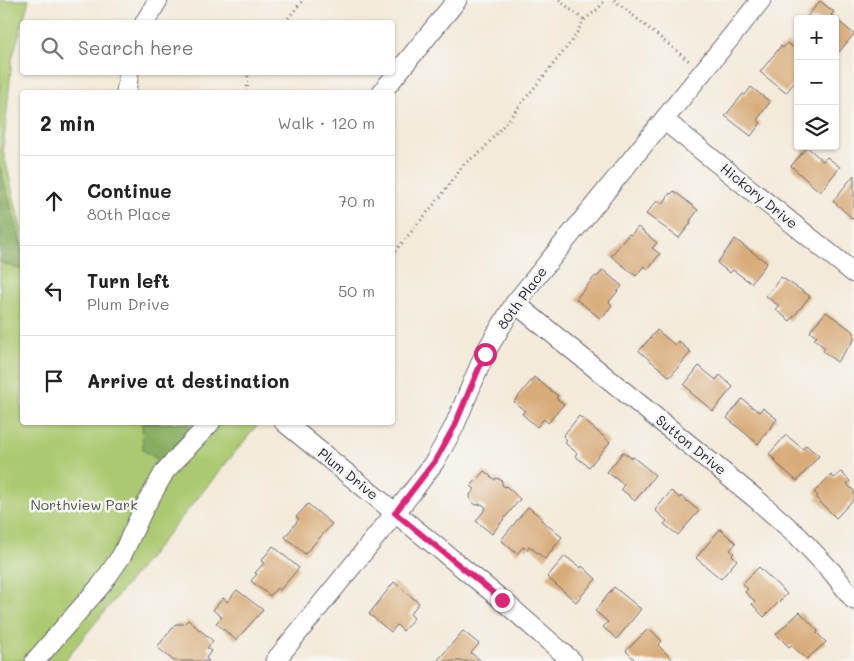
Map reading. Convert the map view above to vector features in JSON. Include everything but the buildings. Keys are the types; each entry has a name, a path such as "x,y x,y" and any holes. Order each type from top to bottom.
{"street":[{"path":"146,20 158,0"},
{"path":"384,90 457,0"},
{"name":"80th Place","path":"275,661 435,461 454,427 485,354 515,304 761,0"},
{"path":"126,90 129,75"},
{"name":"Hickory Drive","path":"664,120 854,273"},
{"name":"Sutton Drive","path":"515,304 755,498 798,536 833,573 854,600"},
{"path":"35,661 102,584 122,555 164,471 208,425"},
{"name":"Plum Drive","path":"288,425 502,600 572,661"}],"path":[{"path":"287,20 303,0"},
{"path":"559,0 584,20"},
{"path":"395,251 441,196 464,164 480,152 509,119 572,41 584,20 598,9 605,0"},
{"path":"614,0 702,72"},
{"path":"247,90 248,75"}],"green space":[{"name":"Northview Park","path":"0,0 29,0 23,20 20,20 20,31 12,59 3,150 20,224 20,425 257,425 64,661 0,661"},
{"path":"0,167 20,240 20,269 0,262"},
{"path":"142,425 188,425 190,430 160,461 143,450"}],"route":[{"path":"485,354 454,427 435,461 395,513 502,600"}]}
